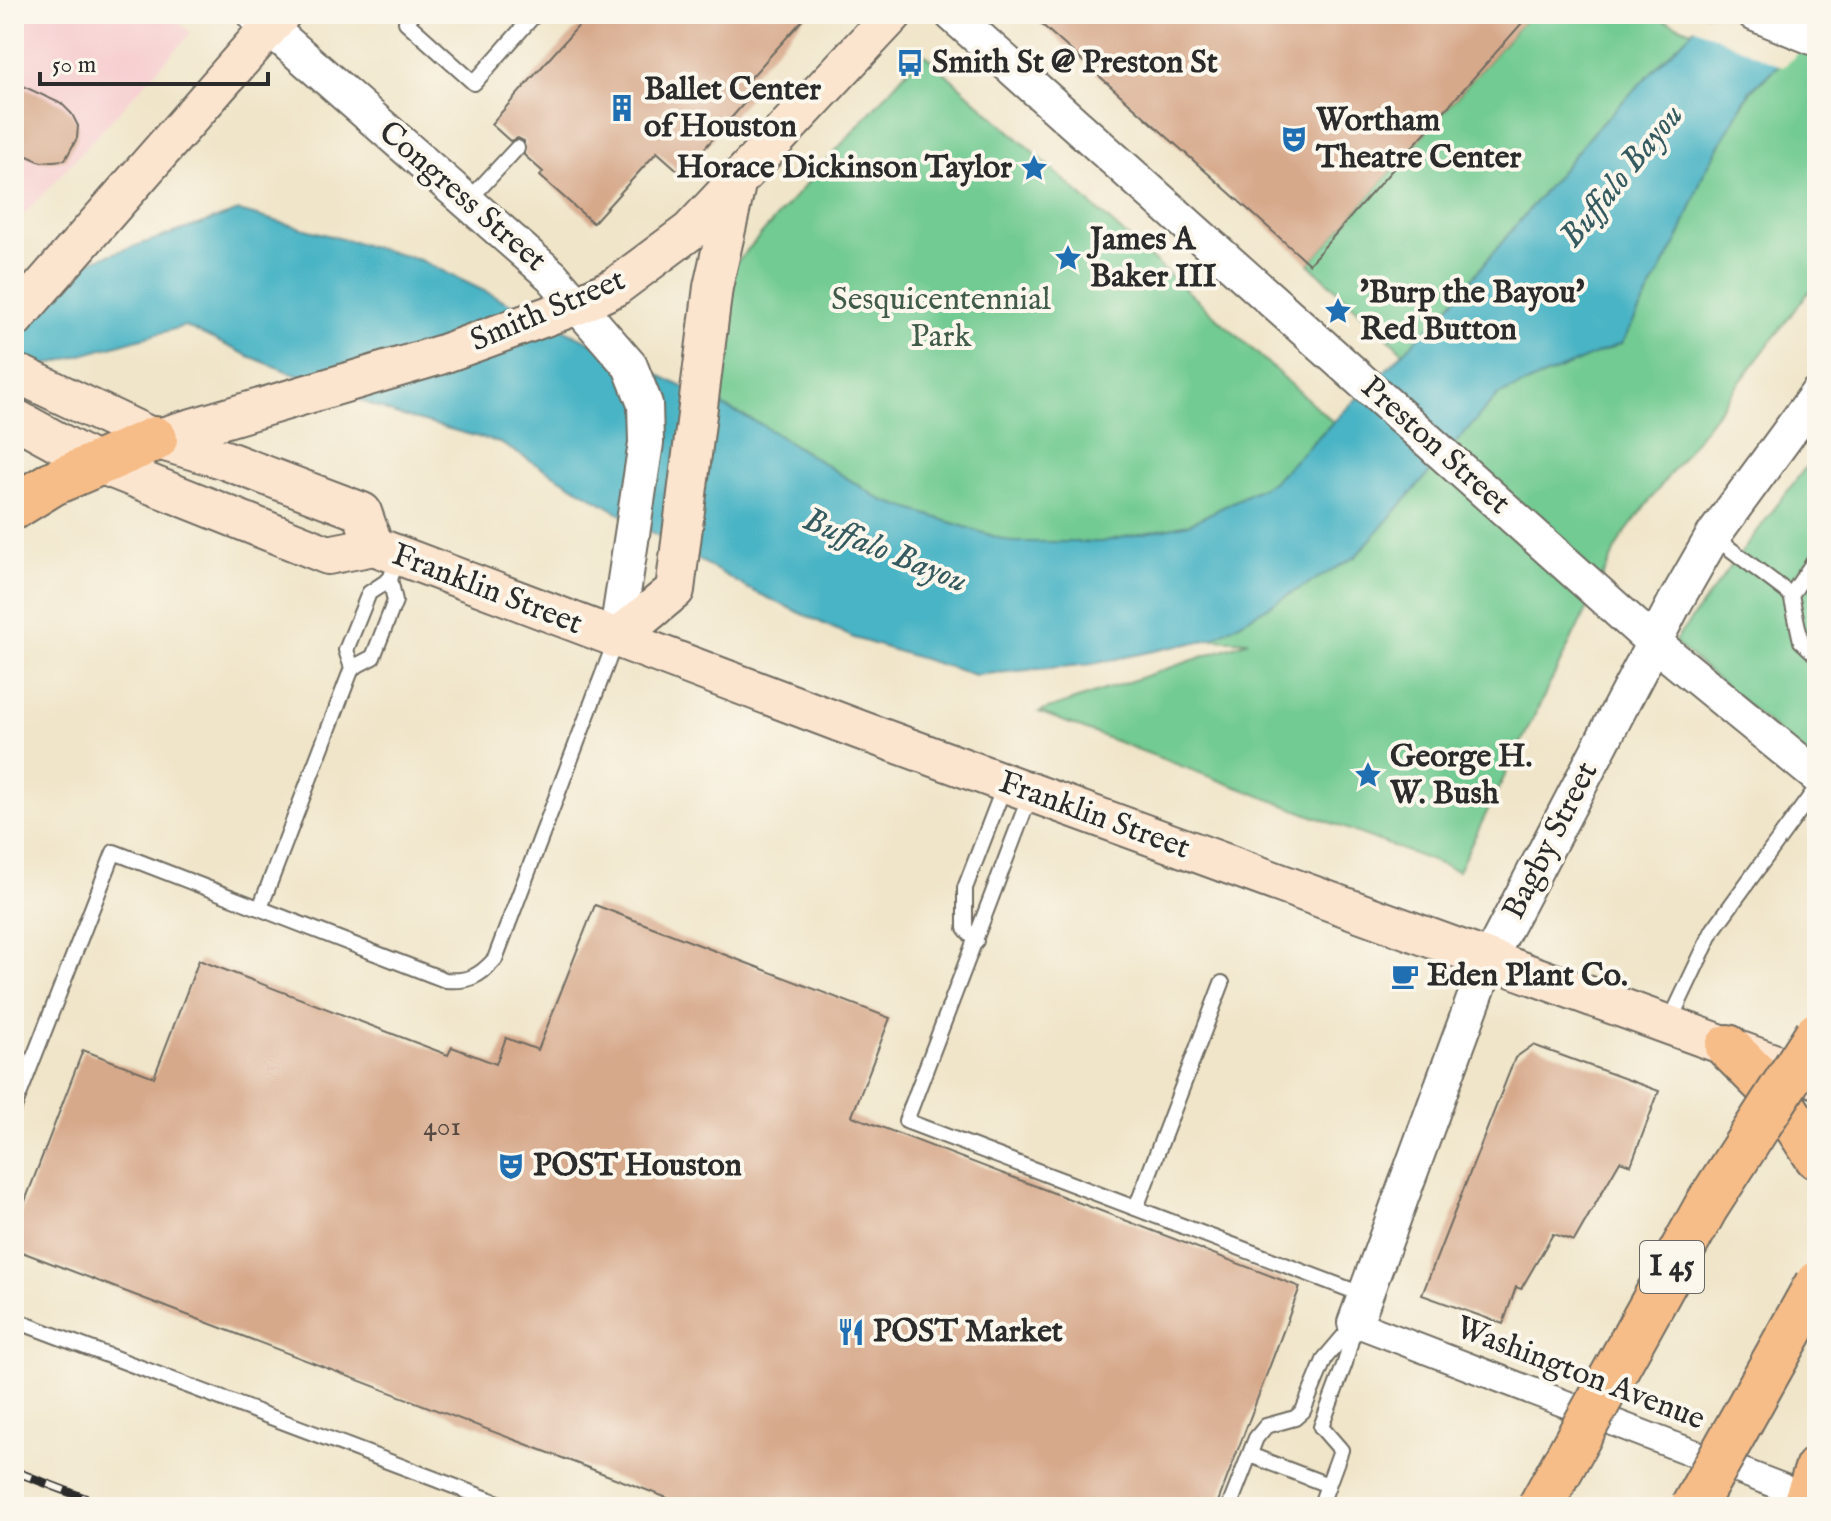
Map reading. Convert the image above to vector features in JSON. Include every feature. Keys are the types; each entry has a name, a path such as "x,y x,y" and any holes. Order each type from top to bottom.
{"highway":[{"path":"14,507 38,490 95,462 155,439"},
{"name":"I 45","path":"1540,1507 1706,1207 1817,1034"},
{"path":"1728,1047 1777,1096 1817,1157"},
{"path":"1693,1507 1817,1284"}],"main road":[{"name":"Smith Street","path":"155,439 440,355 578,305 651,263 690,231 735,186 893,14"},
{"path":"14,319 156,161 268,19"},
{"path":"616,639 675,590 713,287 735,186"},
{"name":"Franklin Street","path":"14,375 23,376 155,439 262,474 362,512 388,560"},
{"name":"Franklin Street","path":"14,418 95,462 328,555 388,560 616,639 1817,1079"}],"street":[{"name":"Preston Street","path":"952,14 1652,641 1817,776"},
{"path":"1755,14 1817,39"},
{"name":"Congress Street","path":"268,19 523,251 578,305 630,366 645,404 646,443 616,639"},
{"name":"Bagby Street","path":"1360,1309 1488,961 1652,641 1713,536 1817,394"},
{"name":"Washington Avenue","path":"1360,1309 1801,1488"}],"lane":[{"path":"413,14 406,22 474,83 535,14"},
{"path":"467,202 517,148"},
{"path":"1713,536 1791,595 1801,641 1817,656"},
{"path":"1791,595 1817,557"},
{"path":"352,668 373,657 395,601 388,560"},
{"path":"260,908 352,668 346,650 369,593 388,560"},
{"path":"14,1108 114,852 445,980 464,982 481,974 495,959 616,639"},
{"path":"1668,1026 1713,930 1817,787"},
{"path":"976,941 965,928 965,888 1018,788"},
{"path":"1018,788 993,887 994,895 906,1121 1136,1208 1360,1309"},
{"path":"1136,1208 1222,983"},
{"path":"1229,1507 1250,1455 1266,1426 1295,1418 1303,1411 1325,1358 1360,1309"},
{"path":"1320,1507 1341,1450 1321,1427 1345,1363 1360,1309"},
{"path":"14,1320 509,1507"},
{"path":"1250,1455 1328,1485"}],"shaded area":[{"path":"14,14 169,14 191,33 14,226"}],"green space":[{"path":"1530,14 1648,14 1692,31 1594,131 1446,310 1405,354 1309,264"},
{"path":"1817,31 1817,281 1622,537 1458,871 1039,712 1249,641 1211,639 1355,557 1497,396 1622,343 1681,233 1703,175 1751,91"},
{"name":"Sesquicentennial Park","path":"923,53 1333,422 1273,482 1189,524 1101,542 1011,542 882,500 760,424 707,398 734,265"},
{"path":"1817,452 1817,766 1674,642"}],"water":[{"name":"Buffalo Bayou","path":"1704,14 1817,14 1817,31 1750,91 1703,175 1681,233 1622,343 1497,396 1355,557 1211,639 1092,664 975,675 854,638 749,589 500,443 395,414 251,357 185,326 14,374 14,287 239,211 420,260 760,424 882,500 1011,542 1101,542 1189,524 1273,482 1446,310 1594,131 1692,31"}],"pier":[{"path":"1699,14 1817,14 1817,36 1783,67 1691,26"}],"building":[{"name":"Ballet Center of Houston","path":"589,14 808,14 745,84 754,92 682,174 657,152 593,223 540,176 543,172 524,155 524,141 518,138 510,141 491,124"},
{"name":"Wortham Theatre Center","path":"1030,14 1530,14 1309,264"},
{"path":"14,82 62,104 72,114 78,126 77,138 65,160 41,162 14,150"},
{"name":"POST Houston","path":"595,905 890,1018 852,1116 1300,1287 1216,1507 691,1507 14,1249 14,1230 83,1050 154,1077 199,960 448,1055 452,1047 496,1064 506,1038 538,1050"},
{"path":"1533,1045 1659,1091 1631,1165 1620,1161 1574,1241 1553,1234 1521,1289 1516,1287 1503,1324 1422,1295 1515,1058"}],"railway":[{"path":"14,1471 108,1507"}],"place":[{"name":"Smith St @ Preston St","path":"910,63"},
{"name":"Ballet Center of Houston","path":"622,108"},
{"name":"Wortham Theatre Center","path":"1294,139"},
{"name":"Horace Dickinson Taylor","path":"1034,168"},
{"name":"James A Baker III","path":"1068,258"},
{"name":"'Burp the Bayou' Red Button","path":"1338,311"},
{"name":"George H. W. Bush","path":"1368,775"},
{"name":"Eden Plant Co.","path":"1405,976"},
{"name":"POST Houston","path":"511,1166"},
{"name":"POST Market","path":"851,1332"}]}
